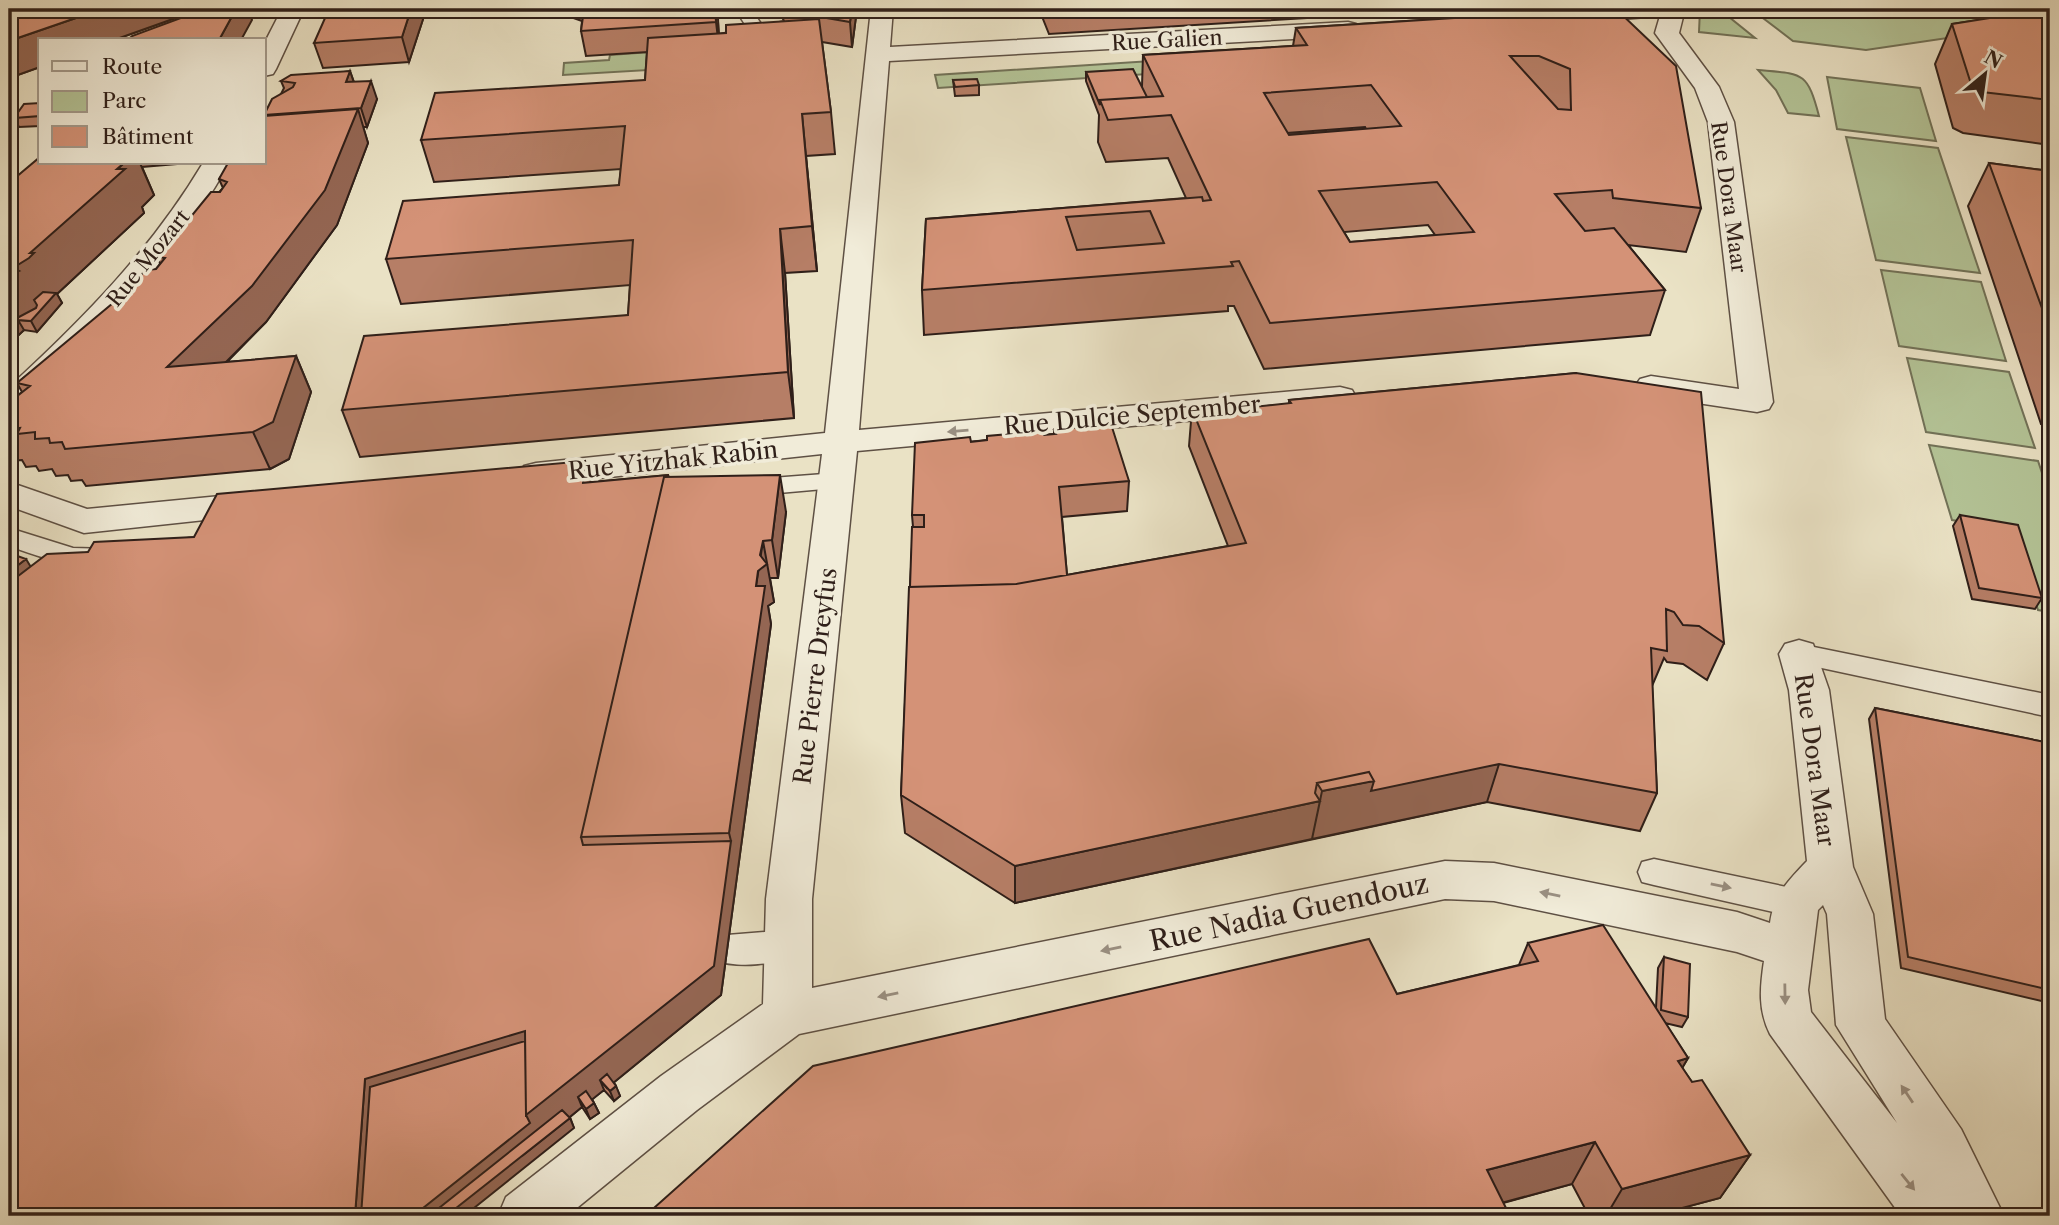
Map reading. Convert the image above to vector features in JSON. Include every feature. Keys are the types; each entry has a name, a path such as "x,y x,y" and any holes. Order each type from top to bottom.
{"street":[{"path":"266,65 293,9"},
{"name":"Rue Pierre Dreyfus","path":"787,1015 789,899 837,481 882,9"},
{"path":"1540,18 1668,9"},
{"name":"Rue Dora Maar","path":"1615,381 1757,402 1721,122 1707,88 1667,33 1674,9"},
{"name":"Rue Galien","path":"876,55 1375,27"},
{"name":"Rue Mozart","path":"9,404 118,297 171,236 215,164"},
{"name":"Rue Dulcie September","path":"841,442 1370,394"},
{"name":"Rue Yitzhak Rabin","path":"510,477 841,442"},
{"path":"9,493 84,522 290,500"},
{"name":"Rue Dora Maar","path":"1799,654 1810,690 1830,867 1850,914 1861,1025 1942,1147 1977,1216"},
{"name":"Rue Dora Maar","path":"1796,903 1830,867"},
{"name":"Rue Nadia Guendouz","path":"787,1015 1445,880 1494,883 1737,932 1790,950"},
{"path":"1796,903 1784,990 1787,1019 1918,1194 1930,1216"},
{"path":"525,1216 679,1093 787,1015"}],"lane":[{"path":"743,9 767,45 792,47"},
{"path":"715,490 837,481"},
{"path":"9,537 72,557 126,553"},
{"path":"1799,654 2050,706"},
{"path":"1654,872 1796,903"},
{"path":"727,950 788,945"}],"green space":[{"path":"1700,9 1719,9 1755,38 1699,32"},
{"path":"1751,9 2050,9 2050,23 1866,50 1793,41"},
{"path":"1583,33 1595,44 938,88 935,75"},
{"path":"719,47 752,64 563,75 564,63 609,60 610,55"},
{"path":"1758,70 1794,74 1801,78 1811,90 1819,116 1788,113 1776,90"},
{"path":"1827,77 1920,88 1936,141 1837,129"},
{"path":"1846,137 1938,148 1980,273 1876,260"},
{"path":"1881,270 1981,282 2006,361 1899,346"},
{"path":"1907,358 2009,372 2035,448 1926,432"},
{"path":"1929,445 2038,461 2050,497 2050,612 2038,610 2013,530 1952,520"}],"building":[{"path":"102,9 9,41 9,11"},
{"path":"205,9 236,9 220,38 130,38"},
{"path":"329,9 411,9 402,37 314,43"},
{"path":"584,9 715,9 716,22 581,31"},
{"path":"798,9 852,9 850,22 815,16"},
{"path":"1046,9 1174,9 1049,17"},
{"path":"1616,9 1676,66 1701,208 1613,198 1612,190 1555,194 1585,231 1614,228 1665,290 1270,323 1239,261 1231,262 1233,266 922,290 926,219 1202,197 1203,201 1211,200 1171,115 1108,120 1100,100 1163,96 1143,55 1307,45 1296,28","holes":["1510,56 1539,56 1570,69 1571,110 1558,109","1371,85 1401,126 1289,135 1264,93","1437,182 1474,232 1350,242 1319,191","1150,211 1164,243 1077,250 1066,217"]},
{"path":"2050,9 2050,100 1982,92 1972,87 1952,24"},
{"path":"819,19 831,112 802,114 812,226 780,229 788,372 342,410 364,336 628,315 633,240 386,259 403,201 619,185 625,126 421,140 435,93 645,80 648,38 726,33 726,25"},
{"path":"1133,69 1147,97 1100,100 1100,105 1086,72"},
{"path":"350,71 346,82 371,81 361,108 266,115 272,99 293,87 295,83 281,81 291,75"},
{"path":"977,79 979,85 955,87 953,80"},
{"path":"38,103 38,116 14,118 24,104"},
{"path":"358,109 325,190 252,286 167,367 296,356 273,422 253,432 65,449 62,442 50,443 49,438 35,439 35,432 17,434 20,428 9,429 9,401 30,386 17,383 113,303 121,303 132,292 126,290 146,270 156,269 165,258 158,257 211,192 220,192 227,182 219,179 227,164 266,164 266,116"},
{"path":"38,159 38,164 123,164 117,169 125,169 30,253 34,253 29,258 13,268 19,271 9,275 9,183"},
{"path":"1989,163 2050,171 2050,330"},
{"path":"43,292 56,293 31,321 18,320 17,318 36,308 34,300"},
{"path":"1576,373 1701,392 1724,643 1699,626 1683,625 1674,612 1666,609 1667,651 1651,648 1657,793 1499,764 1371,791 1374,781 1369,772 1317,783 1315,793 1320,801 1015,866 901,795 909,587 1016,584 1246,543 1192,409 1242,404 1244,408 1291,403 1289,400"},
{"path":"1111,424 1129,481 1059,487 1067,575 1016,584 910,587 912,527 924,527 924,515 912,515 915,443 970,437 971,442 987,440 987,436 1042,431 1044,435 1056,434 1054,430"},
{"path":"585,461 583,483 668,475 668,477 664,477 581,837 583,845 731,841 714,966 526,1115 525,1031 365,1079 355,1216 9,1216 9,583 47,554 88,552 94,542 194,537 217,494"},
{"path":"780,475 772,540 763,541 760,555 767,564 758,571 756,586 765,586 729,833 581,837 664,477"},
{"path":"1960,515 2018,525 2042,598 1979,588"},
{"path":"9,553 26,559 9,572"},
{"path":"1875,708 2050,743 2050,990 1908,957"},
{"path":"1369,772 1374,781 1322,791 1317,783"},
{"path":"1603,925 1688,1058 1678,1061 1692,1082 1702,1080 1750,1155 1622,1189 1595,1142 1487,1170 1510,1216 645,1216 813,1066 1369,939 1397,994 1538,961 1528,943"},
{"path":"1664,957 1690,964 1688,1017 1661,1010"},
{"path":"525,1041 526,1115 530,1123 413,1216 361,1216 370,1087"},
{"path":"607,1074 616,1086 610,1091 600,1080"},
{"path":"586,1091 594,1103 586,1109 578,1097"},
{"path":"562,1110 570,1118 446,1216 429,1216"}]}
